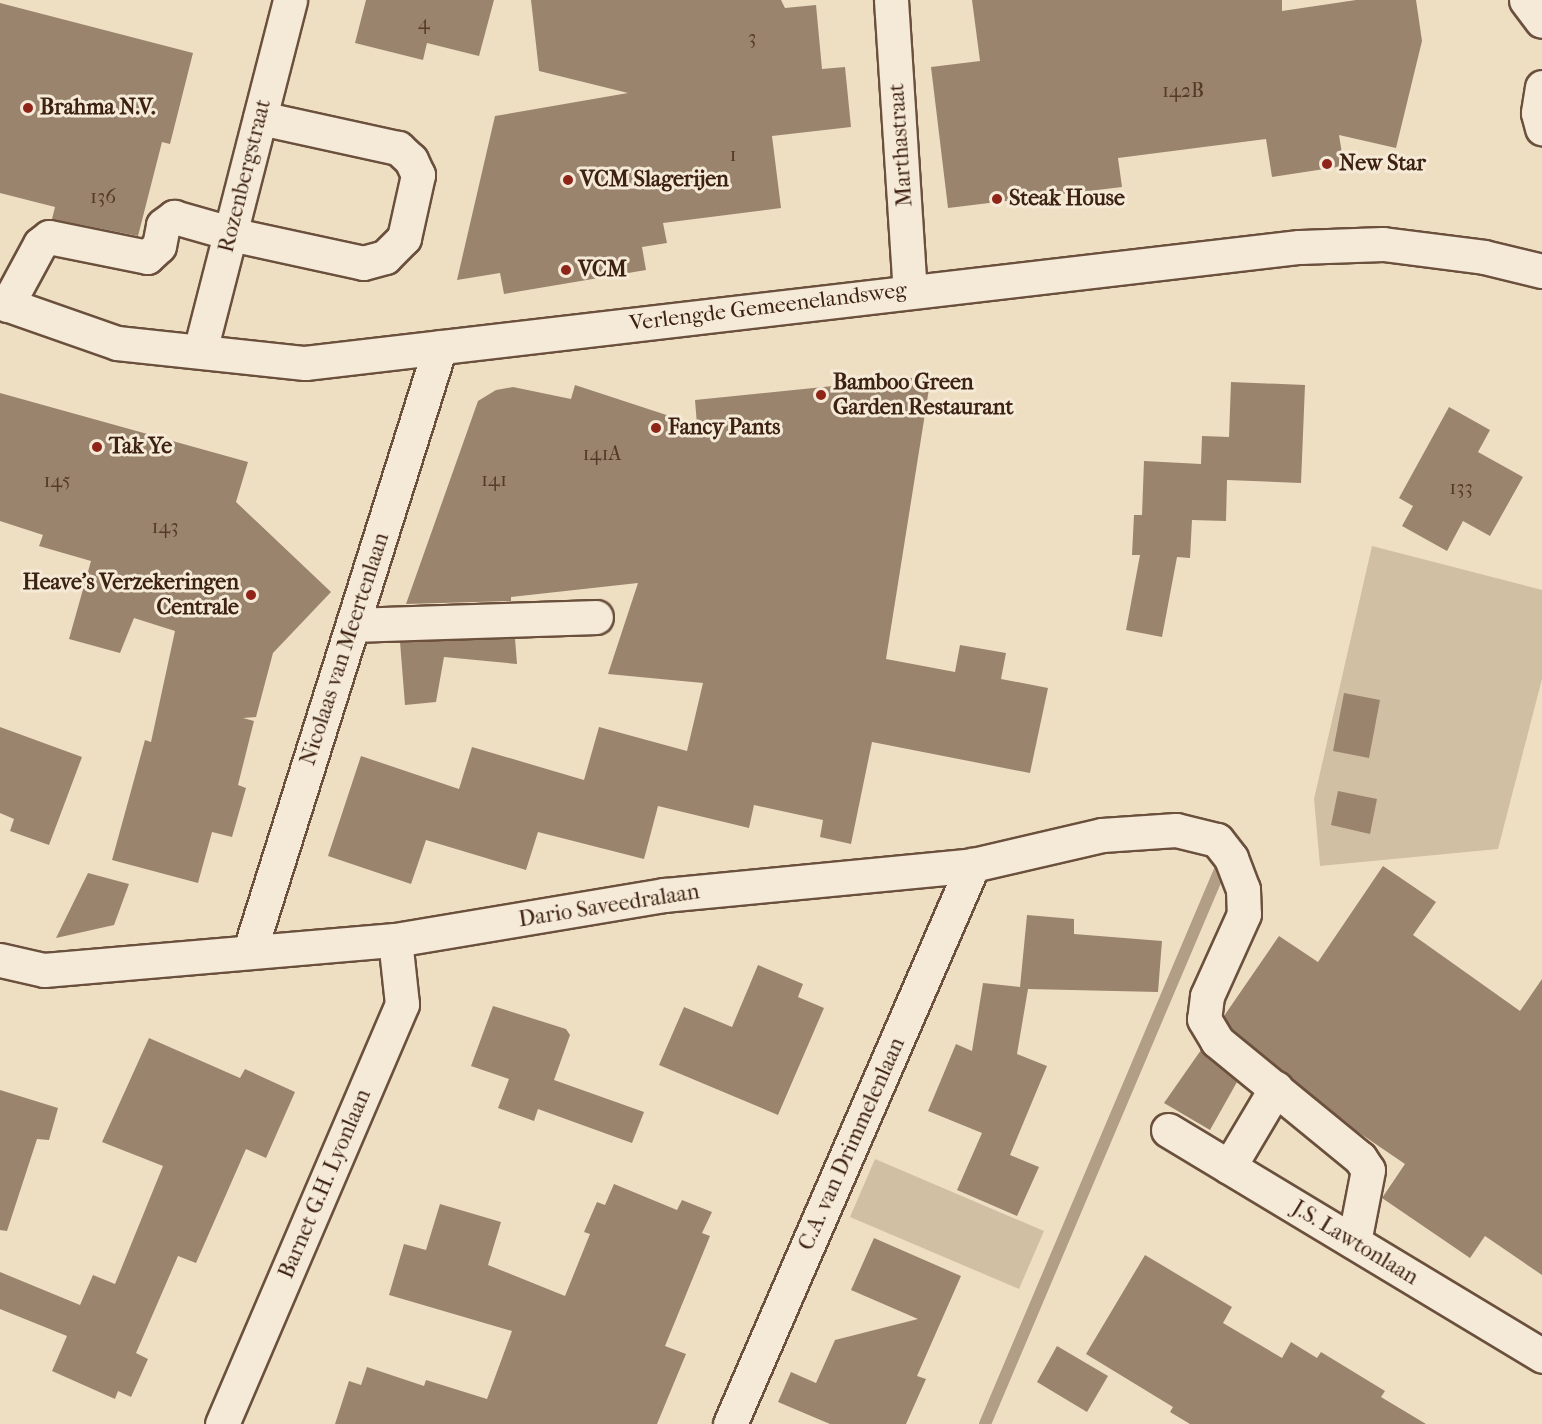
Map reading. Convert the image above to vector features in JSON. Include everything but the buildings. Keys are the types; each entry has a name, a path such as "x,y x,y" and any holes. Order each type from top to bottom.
{"street":[{"name":"Rozenbergstraat","path":"200,351 290,0"},
{"name":"Marthastraat","path":"891,0 910,290"},
{"path":"1526,0 1542,21"},
{"path":"1542,87 1538,113 1542,128"},
{"path":"4,303 40,244 49,237 147,257 159,246 163,225 174,217 230,234 363,263 385,257 404,238 418,175 411,160 398,148 260,117"},
{"name":"Verlengde Gemeenelandsweg","path":"4,303 117,343 305,363 910,290 1299,247 1383,244 1484,257 1542,271"},
{"name":"Nicolaas van Meertenlaan","path":"250,950 440,347"},
{"path":"353,625 596,617"},
{"name":"Dario Saveedralaan","path":"0,960 44,970 250,950 395,940 663,895 973,865 1143,830 1176,830 1217,840 1236,869 1244,914 1207,996 1204,1019 1217,1041 1276,1088"},
{"name":"C.A. van Drimmelenlaan","path":"730,1424 973,865"},
{"name":"Barnet G.H. Lyonlaan","path":"222,1424 402,1004 395,940"},
{"path":"1229,1167 1276,1088 1350,1146 1368,1170 1354,1242"},
{"name":"J.S. Lawtonlaan","path":"1168,1130 1542,1356"}],"shaded area":[{"path":"1372,546 1542,590 1542,679 1498,849 1320,866 1314,799"},
{"path":"875,1159 1044,1231 1019,1289 850,1217"}],"waterway":[{"path":"985,1424 1225,858"}],"place":[{"name":"Brahma N.V.","path":"28,108"},
{"name":"New Star","path":"1327,164"},
{"name":"VCM Slagerijen","path":"568,180"},
{"name":"Steak House","path":"997,199"},
{"name":"VCM","path":"566,270"},
{"name":"Bamboo Green Garden Restaurant","path":"821,395"},
{"name":"Fancy Pants","path":"656,428"},
{"name":"Tak Ye","path":"97,447"},
{"name":"Heave's Verzekeringen Centrale","path":"251,595"}]}
